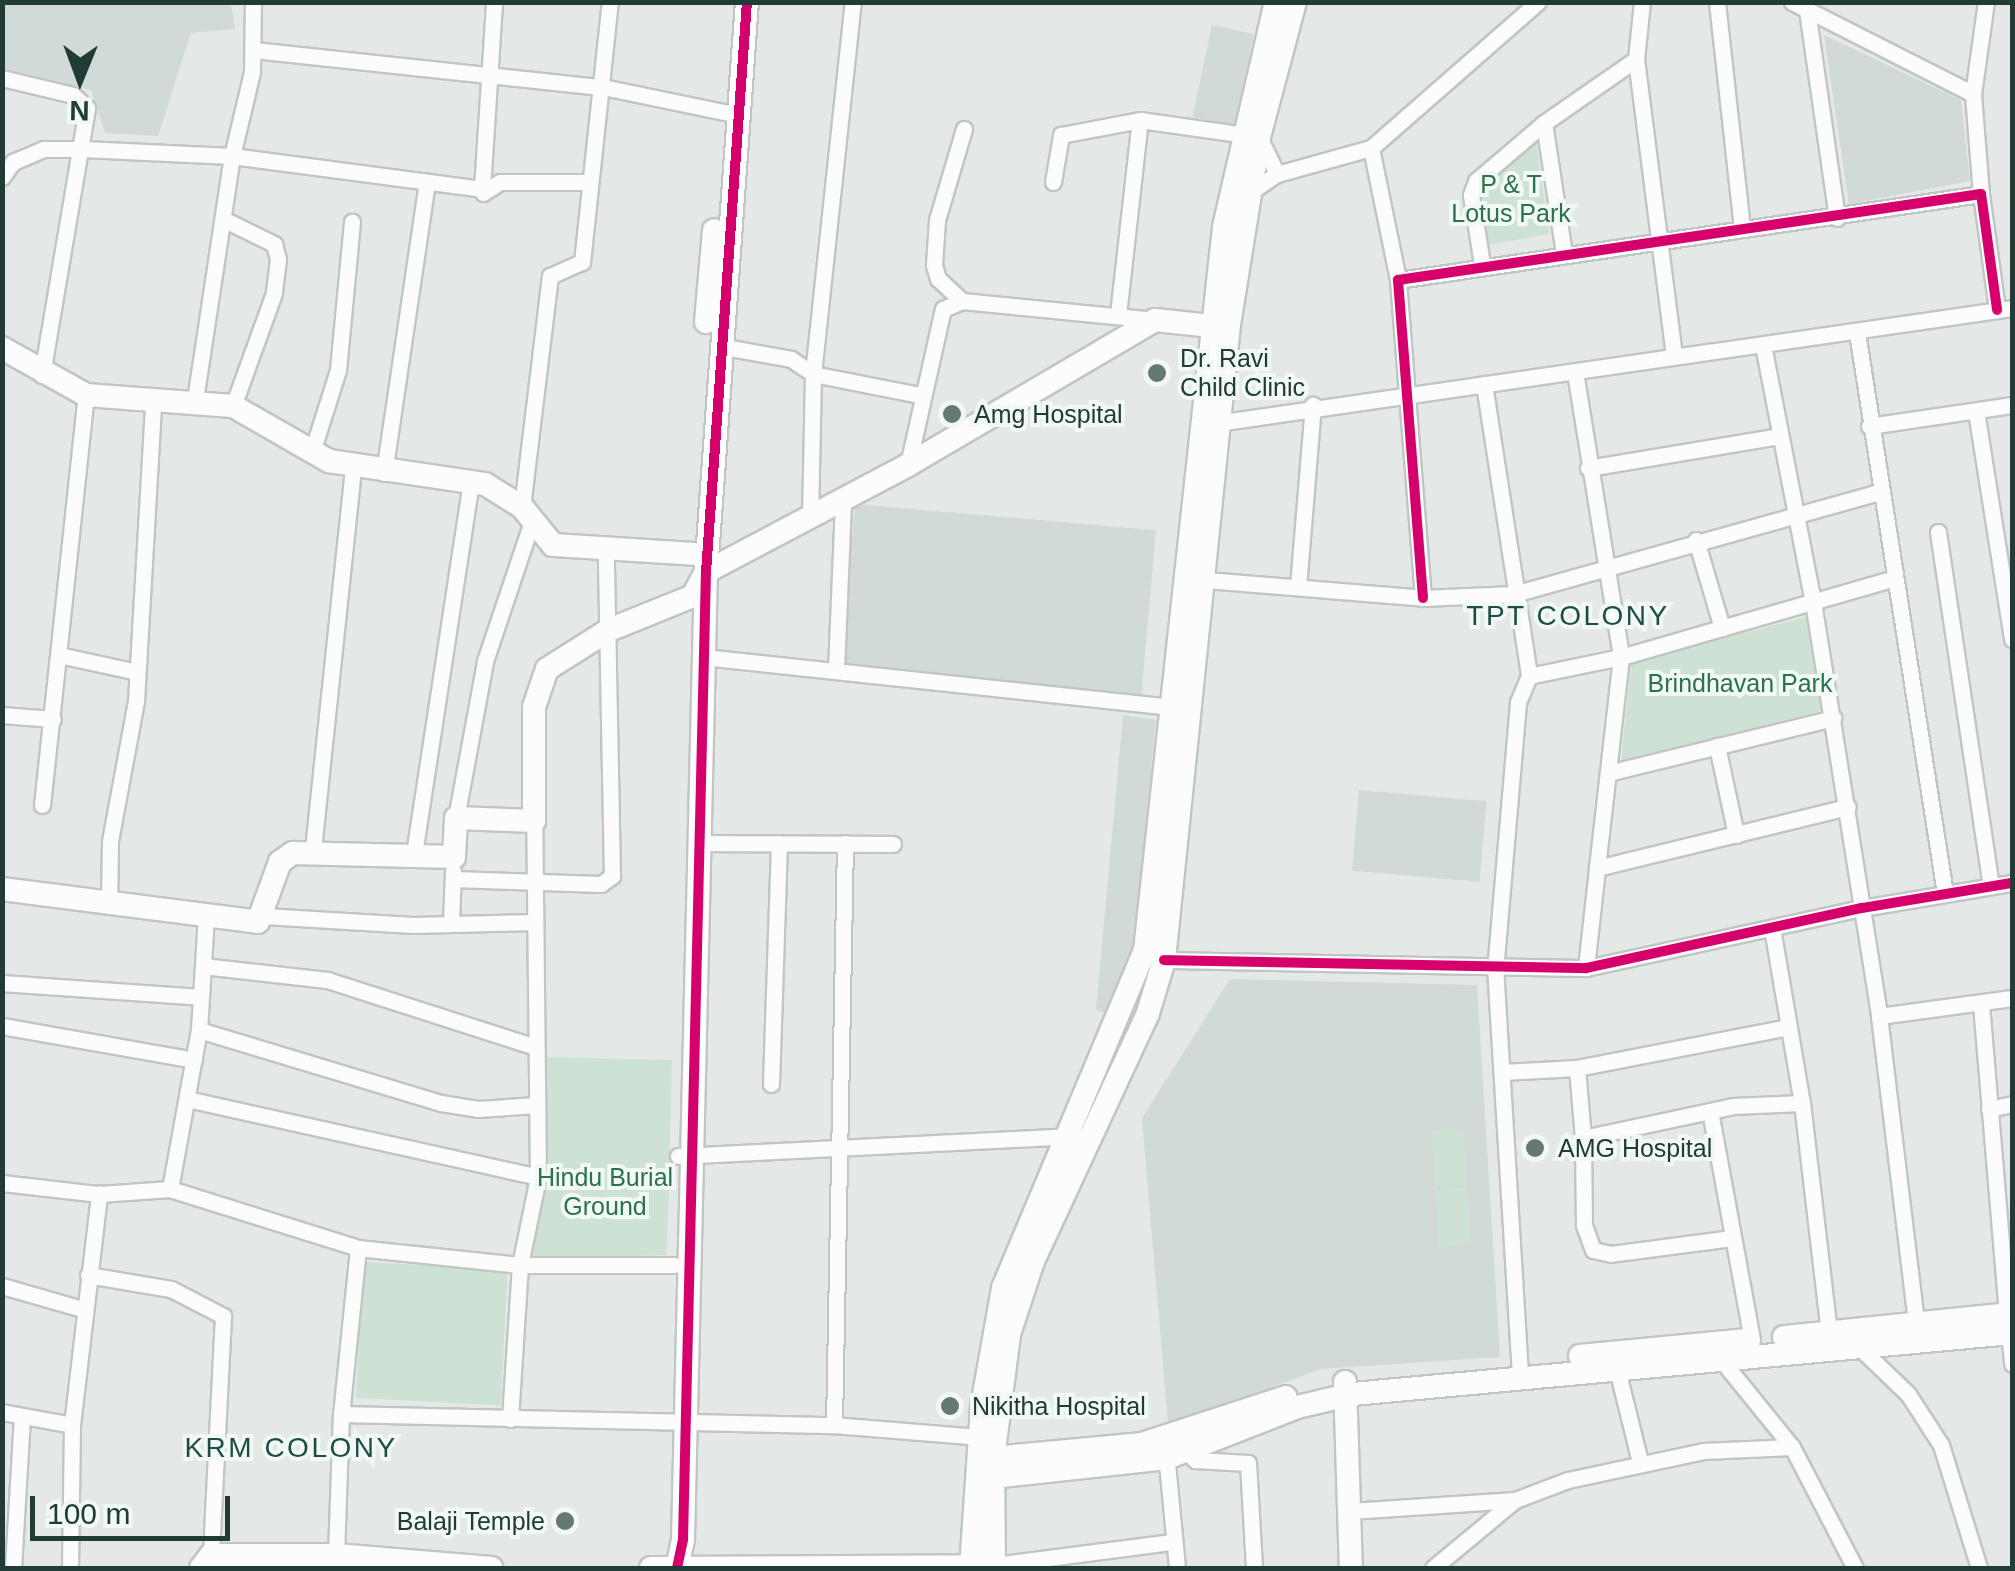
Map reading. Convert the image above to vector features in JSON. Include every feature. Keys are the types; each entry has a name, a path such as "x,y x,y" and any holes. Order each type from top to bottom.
{"street":[{"path":"195,400 232,156 254,50 253,2"},
{"path":"482,193 494,78 494,2"},
{"path":"451,922 456,818 485,662 523,561 550,276 580,268 587,182 604,87 610,2"},
{"path":"677,1420 693,596 700,563 719,346 732,114 733,2"},
{"path":"677,1561 683,1539 674,1265 684,1156 700,843 704,656 700,563 732,114 747,2"},
{"path":"810,518 813,374 854,2"},
{"path":"1209,424 1212,326 1276,2"},
{"path":"982,1567 979,1437 1004,1288 1077,1137 1148,1012 1164,960 1192,579 1209,424 1250,192 1251,135 1295,2"},
{"path":"1250,192 1277,174 1371,148 1538,2"},
{"path":"1642,2 1636,60 1656,240 1674,357"},
{"path":"1718,2 1742,228"},
{"path":"1209,424 1313,404 1575,372 2005,309 1982,194 1973,94 1986,2"},
{"path":"1799,6 1837,218"},
{"path":"1799,6 1973,94"},
{"path":"254,50 604,87 732,114"},
{"path":"1482,264 1472,187 1544,123 1636,60"},
{"path":"2,78 85,101 83,149 67,209 42,375"},
{"path":"1118,315 1140,120"},
{"path":"1053,182 1062,135 1140,120 1251,135 1277,174"},
{"path":"1544,123 1564,254"},
{"path":"962,301 938,279 934,265 937,220 964,129"},
{"path":"1371,148 1398,280 1422,598"},
{"path":"2,177 13,162 44,150 83,149 232,156 482,193 531,180 587,182"},
{"path":"384,473 427,183"},
{"path":"1398,280 1482,264 1837,218 1982,194"},
{"path":"225,220 274,244 278,259 274,293 234,406"},
{"path":"312,452 338,370 352,222"},
{"path":"908,466 939,314 962,301 1212,326"},
{"path":"523,561 553,545 700,563 810,518 908,466 1155,320"},
{"path":"1857,332 1945,893"},
{"path":"1764,345 1848,807 1916,1323"},
{"path":"719,346 791,358 813,374 920,395"},
{"path":"2,348 42,375 86,395 153,402 195,400 234,406 312,452 353,468 471,482 526,516 553,545"},
{"path":"1575,372 1602,565 1621,657 1586,968"},
{"path":"1484,384 1529,676 1518,702 1494,971 1518,1368"},
{"path":"42,805 86,395"},
{"path":"109,906 110,840 137,672 153,402"},
{"path":"1298,587 1313,404"},
{"path":"1869,426 2012,405"},
{"path":"1976,411 2012,640"},
{"path":"1588,468 1780,436"},
{"path":"313,849 353,468"},
{"path":"414,854 471,482"},
{"path":"1192,579 1422,598 1514,594 1602,565 1880,492"},
{"path":"836,670 844,500"},
{"path":"1938,532 1992,886"},
{"path":"1696,540 1722,628"},
{"path":"264,916 280,862 313,849 414,854 453,868 534,878 602,884 612,876 606,551"},
{"path":"1529,676 1621,657 1895,578"},
{"path":"982,1567 992,1468 1016,1310 1144,951 1171,706 1192,579"},
{"path":"510,1419 520,1265 538,1177 532,1046 538,684 547,669 610,630 693,596"},
{"path":"59,655 137,672"},
{"path":"704,656 1171,706"},
{"path":"2,715 53,719"},
{"path":"1608,773 1833,718"},
{"path":"1717,746 1736,834"},
{"path":"1597,868 1848,807"},
{"path":"456,818 534,821"},
{"path":"700,843 893,844"},
{"path":"771,1084 779,843"},
{"path":"834,1424 845,843"},
{"path":"1164,960 1494,971 1586,968 1862,908 2012,883"},
{"path":"2,889 109,906 206,914 248,923 264,916 533,922"},
{"path":"170,1189 199,1030 206,914"},
{"path":"1772,928 1802,1103 1834,1332"},
{"path":"203,966 327,980 532,1046"},
{"path":"2,983 201,997"},
{"path":"1878,1016 2012,998"},
{"path":"1981,1004 2012,1364"},
{"path":"2,1026 194,1060"},
{"path":"1502,1072 1577,1068 1788,1027"},
{"path":"199,1030 441,1102 478,1109 537,1105"},
{"path":"1577,1068 1584,1225 1593,1250 1732,1238"},
{"path":"187,1099 538,1177"},
{"path":"1583,1138 1710,1111 1802,1103"},
{"path":"1989,1108 2012,1104"},
{"path":"1710,1111 1752,1340"},
{"path":"684,1156 1077,1137"},
{"path":"2,1183 99,1194 170,1189 358,1248 520,1265 674,1265"},
{"path":"70,1568 72,1425 82,1309 99,1194"},
{"path":"336,1555 341,1414 358,1248"},
{"path":"88,1275 171,1289 223,1316 206,1561 336,1555 491,1568"},
{"path":"2,1286 82,1309"},
{"path":"992,1468 1172,1449 1346,1388 1916,1323 2010,1324"},
{"path":"1518,1368 1616,1369 1858,1346 2010,1324"},
{"path":"1834,1332 1858,1346 1908,1394 1941,1445 1978,1568"},
{"path":"1719,1357 1792,1447 1855,1568"},
{"path":"1616,1369 1640,1462"},
{"path":"1346,1388 1351,1568"},
{"path":"2,1412 72,1425"},
{"path":"341,1414 834,1424 979,1437"},
{"path":"13,1568 22,1416"},
{"path":"1350,1511 1515,1500 1640,1462 1792,1447"},
{"path":"1172,1449 1171,1542 1177,1568"},
{"path":"1172,1449 1195,1460 1248,1463 1254,1568"},
{"path":"1435,1568 1515,1500"},
{"path":"651,1568 677,1561 982,1567 1093,1548 1171,1542"},
{"path":"1093,1548 1094,1568"}],"shaded area":[{"path":"2,3 231,3 235,29 191,33 158,136 105,133 91,90 3,68"},
{"path":"1212,25 1254,34 1235,126 1192,117"},
{"path":"1824,35 1961,100 1970,181 1849,204"},
{"path":"855,504 1156,530 1141,695 841,668"},
{"path":"1123,715 1156,720 1133,956 1109,1015 1096,1010"},
{"path":"1359,790 1487,801 1479,882 1352,871"},
{"path":"1230,979 1477,985 1500,1357 1321,1369 1168,1425 1142,1118"}],"green space":[{"name":"P & T Lotus Park","path":"1536,137 1549,234 1488,245 1476,188"},
{"name":"Brindhavan Park","path":"1806,617 1821,711 1621,761 1631,663"},
{"name":"Hindu Burial Ground","path":"545,1057 672,1060 667,1255 533,1259 546,1160"},
{"path":"1463,1129 1467,1185 1435,1187 1431,1131"},
{"path":"1467,1187 1471,1244 1439,1246 1435,1189"},
{"path":"363,1262 508,1270 501,1405 356,1398"}],"cycle path":[{"path":"677,1568 683,1539 706,572 747,2"},
{"path":"1423,598 1398,280 1981,194 1997,310"},
{"path":"1164,960 1586,968 1862,908 2012,883"}],"place":[{"name":"Dr. Ravi Child Clinic","path":"1157,373"},
{"name":"Amg Hospital","path":"952,414"},
{"name":"AMG Hospital","path":"1535,1148"},
{"name":"Nikitha Hospital","path":"950,1406"},
{"name":"Balaji Temple","path":"565,1521"}],"district":[{"name":"TPT COLONY","path":"1568,616"},
{"name":"KRM COLONY","path":"291,1448"}]}
